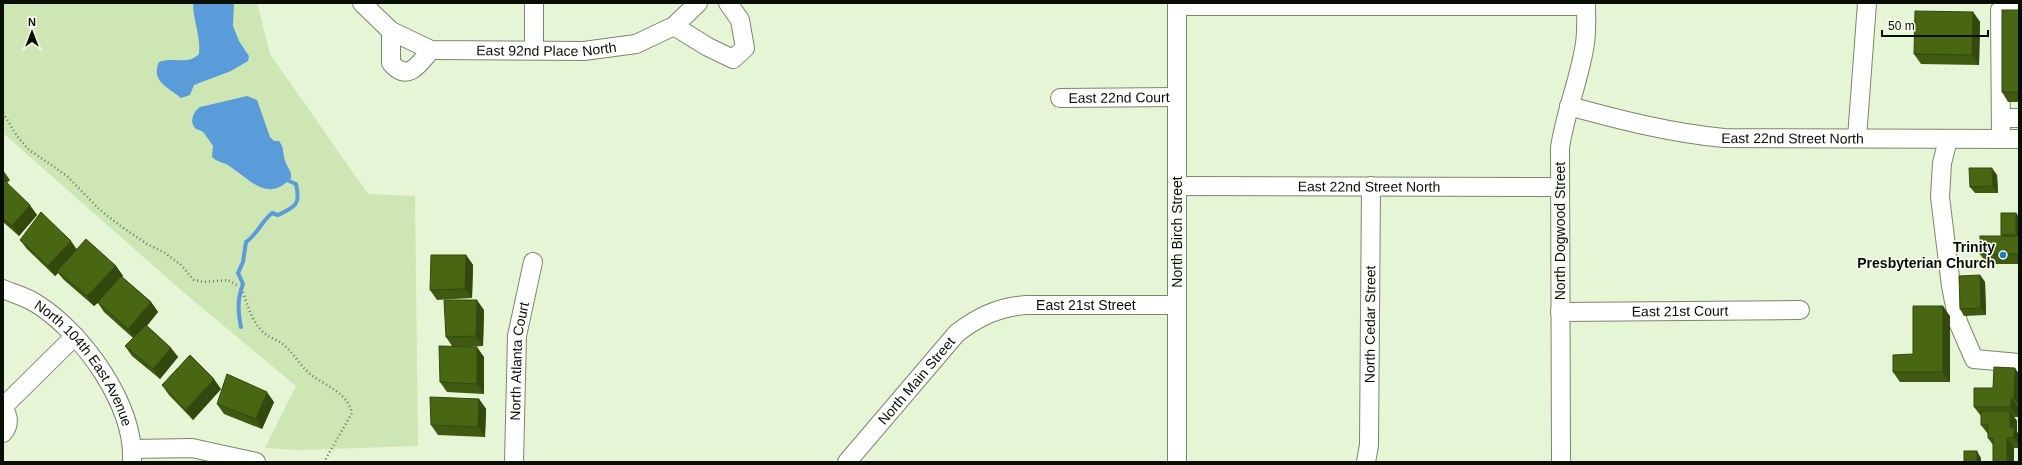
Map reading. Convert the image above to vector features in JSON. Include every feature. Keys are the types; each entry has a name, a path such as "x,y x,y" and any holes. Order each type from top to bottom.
{"street":[{"name":"East 92nd Place North","path":"362,3 391,31 431,50 584,51 636,44 674,26 697,5"},
{"path":"534,3 534,50"},
{"path":"674,26 708,47 733,59 745,48 740,20 728,3"},
{"path":"1857,138 1867,3"},
{"path":"1177,5 1586,4"},
{"name":"North Dogwood Street","path":"1561,462 1560,148 1563,126 1585,43 1586,4"},
{"name":"North Birch Street","path":"1177,5 1177,462"},
{"path":"2001,139 2000,10 2019,11"},
{"path":"391,31 391,63 397,71 407,72 417,67 431,50"},
{"name":"East 22nd Court","path":"1060,98 1177,97"},
{"name":"East 22nd Street North","path":"1569,106 1643,126 1690,135 1772,139 2019,139"},
{"path":"2001,118 2019,118"},
{"path":"1948,140 1942,163 1940,197 1951,286 1958,322 1974,359 2019,364"},
{"name":"East 22nd Street North","path":"1177,186 1560,187"},
{"name":"North Cedar Street","path":"1366,462 1369,445 1371,186"},
{"name":"North Atlanta Court","path":"514,462 517,336 533,262"},
{"name":"North 104th East Avenue","path":"3,289 36,303 75,336 93,358 118,399 127,424 132,455"},
{"name":"East 21st Street","path":"995,310 1010,306 1026,305 1177,305"},
{"name":"North Main Street","path":"856,459 956,333 979,317 995,310"},
{"name":"East 21st Court","path":"1560,312 1800,310"},
{"path":"3,432 8,422 7,414 3,408 75,336"},
{"path":"132,455 192,448 256,462"}],"path":[{"path":"3,113 17,136 28,149 67,176 100,210 122,227 147,244 165,253 181,265 194,280 204,282 228,280 237,285"},
{"path":"244,292 254,321 265,333 285,346 294,359 309,373 343,395 350,404 352,413 324,462"}],"green space":[{"path":"3,3 257,3 270,54 368,194 415,196 418,446 299,450 265,448 296,386 182,291 3,133"}],"water":[{"path":"193,3 234,3 233,26 239,41 249,56 248,61 231,71 194,85 190,95 181,98 162,84 157,75 157,69 159,62 165,60 190,59 199,54 199,41"},
{"path":"247,96 257,100 270,137 274,141 279,141 281,144 285,160 291,174 291,178 282,186 274,189 265,189 257,186 234,169 212,157 213,146 204,133 196,129 192,123 194,114 200,107"}],"building":[{"path":"2002,10 2019,10 2019,92 2002,92"},
{"path":"1915,11 1973,12 1972,55 1914,54"},
{"path":"1969,168 1992,168 1993,186 1970,187"},
{"path":"4,180 30,205 12,226 3,218"},
{"path":"41,212 71,241 48,266 20,240"},
{"path":"2001,213 2016,213 2016,235 2001,235"},
{"path":"1980,236 2019,236 2019,254 1980,254"},
{"path":"86,239 116,266 87,296 57,271"},
{"path":"431,255 466,255 465,289 430,290"},
{"path":"1980,275 1981,308 1960,309 1959,276"},
{"path":"121,276 151,302 128,329 98,302"},
{"path":"444,300 477,300 476,336 446,337"},
{"path":"1913,306 1943,306 1943,372 1893,372 1893,355 1913,354"},
{"path":"146,325 171,348 153,369 125,346"},
{"path":"439,346 477,347 477,384 440,382"},
{"path":"190,355 214,379 186,410 162,385"},
{"path":"1994,367 2015,368 2014,398 2011,398 2011,407 1974,407 1974,388 1993,388"},
{"path":"227,374 267,392 256,419 217,404"},
{"path":"430,397 479,399 478,427 431,425"},
{"path":"1981,411 2010,411 2010,427 2014,427 2014,438 2007,438 2007,462 1993,462 1993,438 1988,438 1988,425 1981,425"},
{"path":"1964,451 1977,451 1977,462 1964,462"}],"waterway":[{"path":"241,327 239,306 243,284 238,273 243,262 246,242 253,236 272,213 278,215 289,210 295,204 298,197 296,184 289,181"}],"place":[{"name":"Trinity Presbyterian Church","path":"2003,255"}]}
